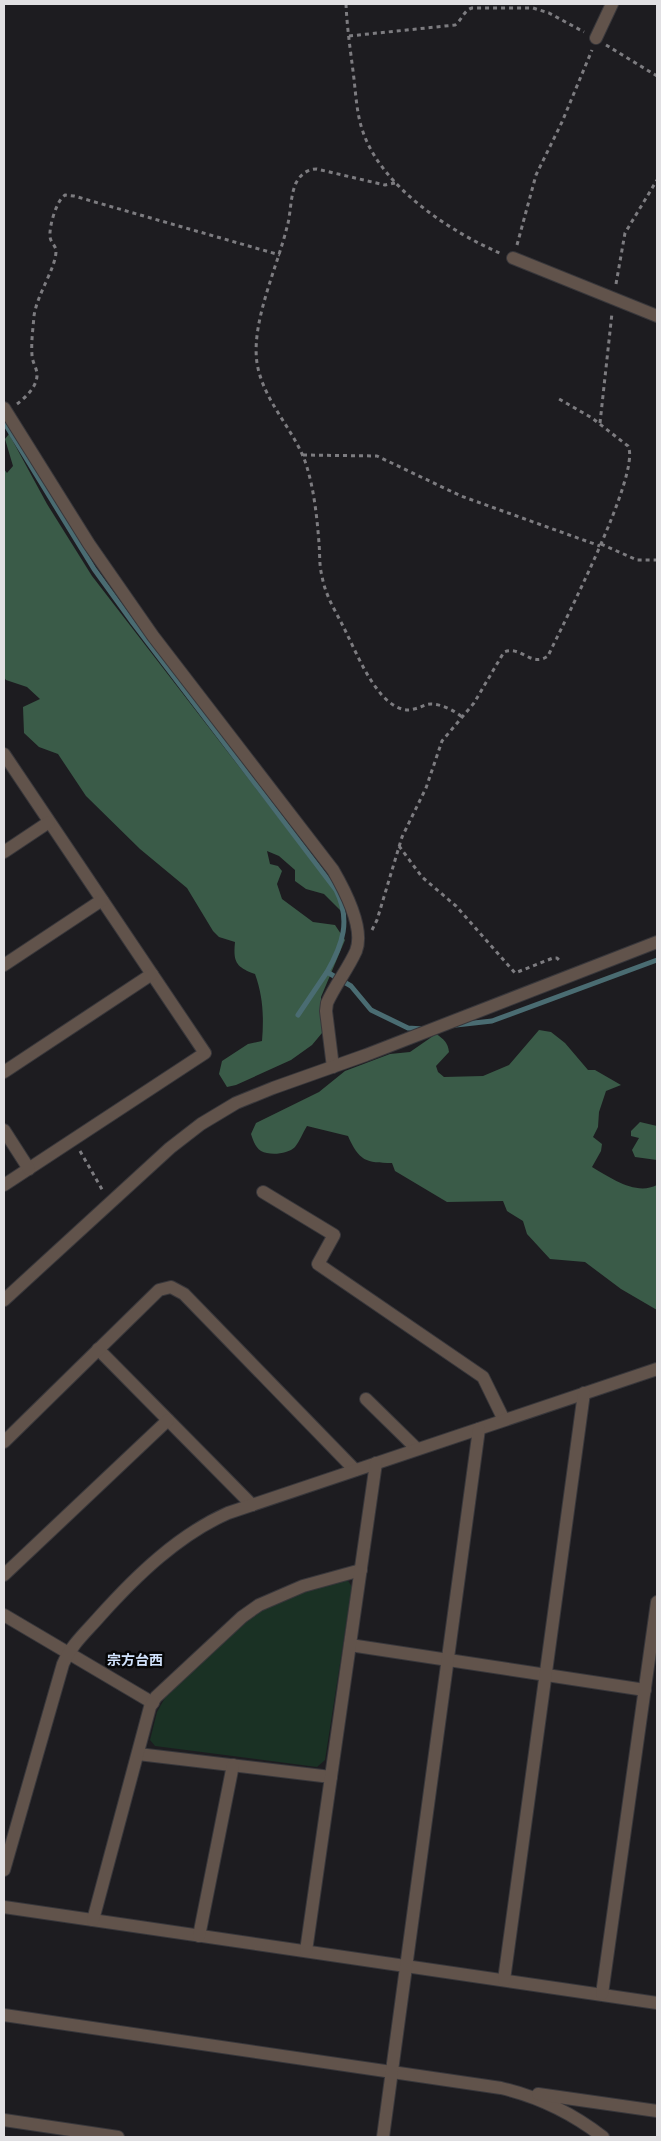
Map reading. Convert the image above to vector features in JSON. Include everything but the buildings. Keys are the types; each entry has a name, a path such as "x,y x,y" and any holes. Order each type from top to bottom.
{"street":[{"path":"596,38 612,4"},
{"path":"513,258 657,316"},
{"path":"5,410 90,544 154,636 333,870 350,900 358,945 327,1002 326,1011 333,1067"},
{"path":"4,754 205,1053 4,1185"},
{"path":"4,852 49,822"},
{"path":"4,964 102,900"},
{"path":"4,1300 154,1163 201,1124 255,1095 333,1067 657,942"},
{"path":"4,1072 152,974"},
{"path":"4,1130 29,1168"},
{"path":"263,1192 334,1235 318,1264 483,1377 504,1420"},
{"path":"4,1442 159,1290 170,1287 184,1294 355,1470"},
{"path":"98,1349 252,1505"},
{"path":"4,1870 62,1664 68,1653 117,1598 160,1558 213,1519 657,1369"},
{"path":"504,1980 584,1393"},
{"path":"366,1399 417,1449"},
{"path":"4,1575 168,1420"},
{"path":"383,2137 479,1429"},
{"path":"306,1952 376,1463"},
{"path":"93,1920 138,1754 153,1703 159,1694 228,1630 259,1605 303,1586 361,1570"},
{"path":"602,1994 657,1602"},
{"path":"4,1615 153,1703"},
{"path":"350,1645 645,1690"},
{"path":"138,1754 331,1777"},
{"path":"199,1936 233,1765"},
{"path":"4,1907 657,2003"},
{"path":"4,2014 657,2111"},
{"path":"501,2088 522,2093 554,2105 569,2113 603,2137"},
{"path":"4,2120 85,2135 118,2137"}],"path":[{"path":"346,4 358,114 363,132 378,162 395,183 456,231 474,242 513,258 536,175 562,122 596,38"},
{"path":"349,36 455,25 461,20 467,10 472,8 533,8 549,13 596,38 657,76"},
{"path":"395,183 385,185 316,169 304,173 295,185 280,255 258,329 257,362 267,392 295,438 303,455 310,478 324,586 370,678 385,698 399,708 409,710 435,704 453,710 462,717"},
{"path":"600,424 614,298 625,233 657,180"},
{"path":"5,410 28,395 36,379 37,372 32,353 36,307 56,251 51,241 51,229 60,200 66,195 280,255"},
{"path":"358,945 373,929 377,920 399,846 426,788 442,740 474,703 504,652 515,650 537,660 548,656 600,545 620,494 630,454 625,443 600,424 559,400"},
{"path":"303,455 377,456 478,503 600,545 637,560 657,560"},
{"path":"399,846 422,877 456,906 515,973 553,958 557,958 560,961"},
{"path":"76,1146 103,1192"}],"green space":[{"path":"9,434 47,504 92,576 342,900 345,910 341,911 324,894 306,889 295,881 295,870 279,856 267,851 270,864 278,866 282,871 277,884 282,899 313,922 335,925 345,940 321,997 322,1033 312,1045 291,1060 236,1085 227,1087 219,1074 222,1061 248,1044 262,1041 262,1007 260,990 255,974 237,963 235,959 235,942 219,937 213,931 187,888 140,849 86,796 58,754 39,747 24,733 23,707 40,699 27,687 6,680 4,677 4,469 7,473 13,466 5,439"},
{"path":"539,1030 551,1032 565,1043 588,1070 595,1070 621,1085 606,1091 599,1112 598,1127 593,1137 602,1144 601,1151 592,1167 632,1187 649,1188 657,1185 657,1310 621,1289 585,1262 550,1259 527,1234 523,1221 507,1211 503,1201 447,1202 395,1171 392,1163 364,1159 356,1151 348,1136 307,1126 295,1147 284,1153 274,1154 261,1151 251,1134 256,1123 319,1092 345,1071 390,1054 410,1052 436,1034 448,1046 449,1052 436,1066 438,1072 444,1077 483,1076 509,1065"},
{"path":"640,1122 657,1126 657,1160 635,1157 632,1150 639,1138 631,1136 631,1131"},
{"path":"347,1579 352,1587 325,1760 317,1767 155,1746 150,1740 157,1712 166,1696 251,1616 283,1599"}],"waterway":[{"path":"4,422 94,569 336,890 343,912 343,932 341,942 327,972"},
{"path":"456,1025 492,1021 657,960"},
{"path":"298,1015 327,972 351,986 371,1010 408,1028 423,1029"}],"district":[{"name":"宗方台西","path":"135,1660"}]}
